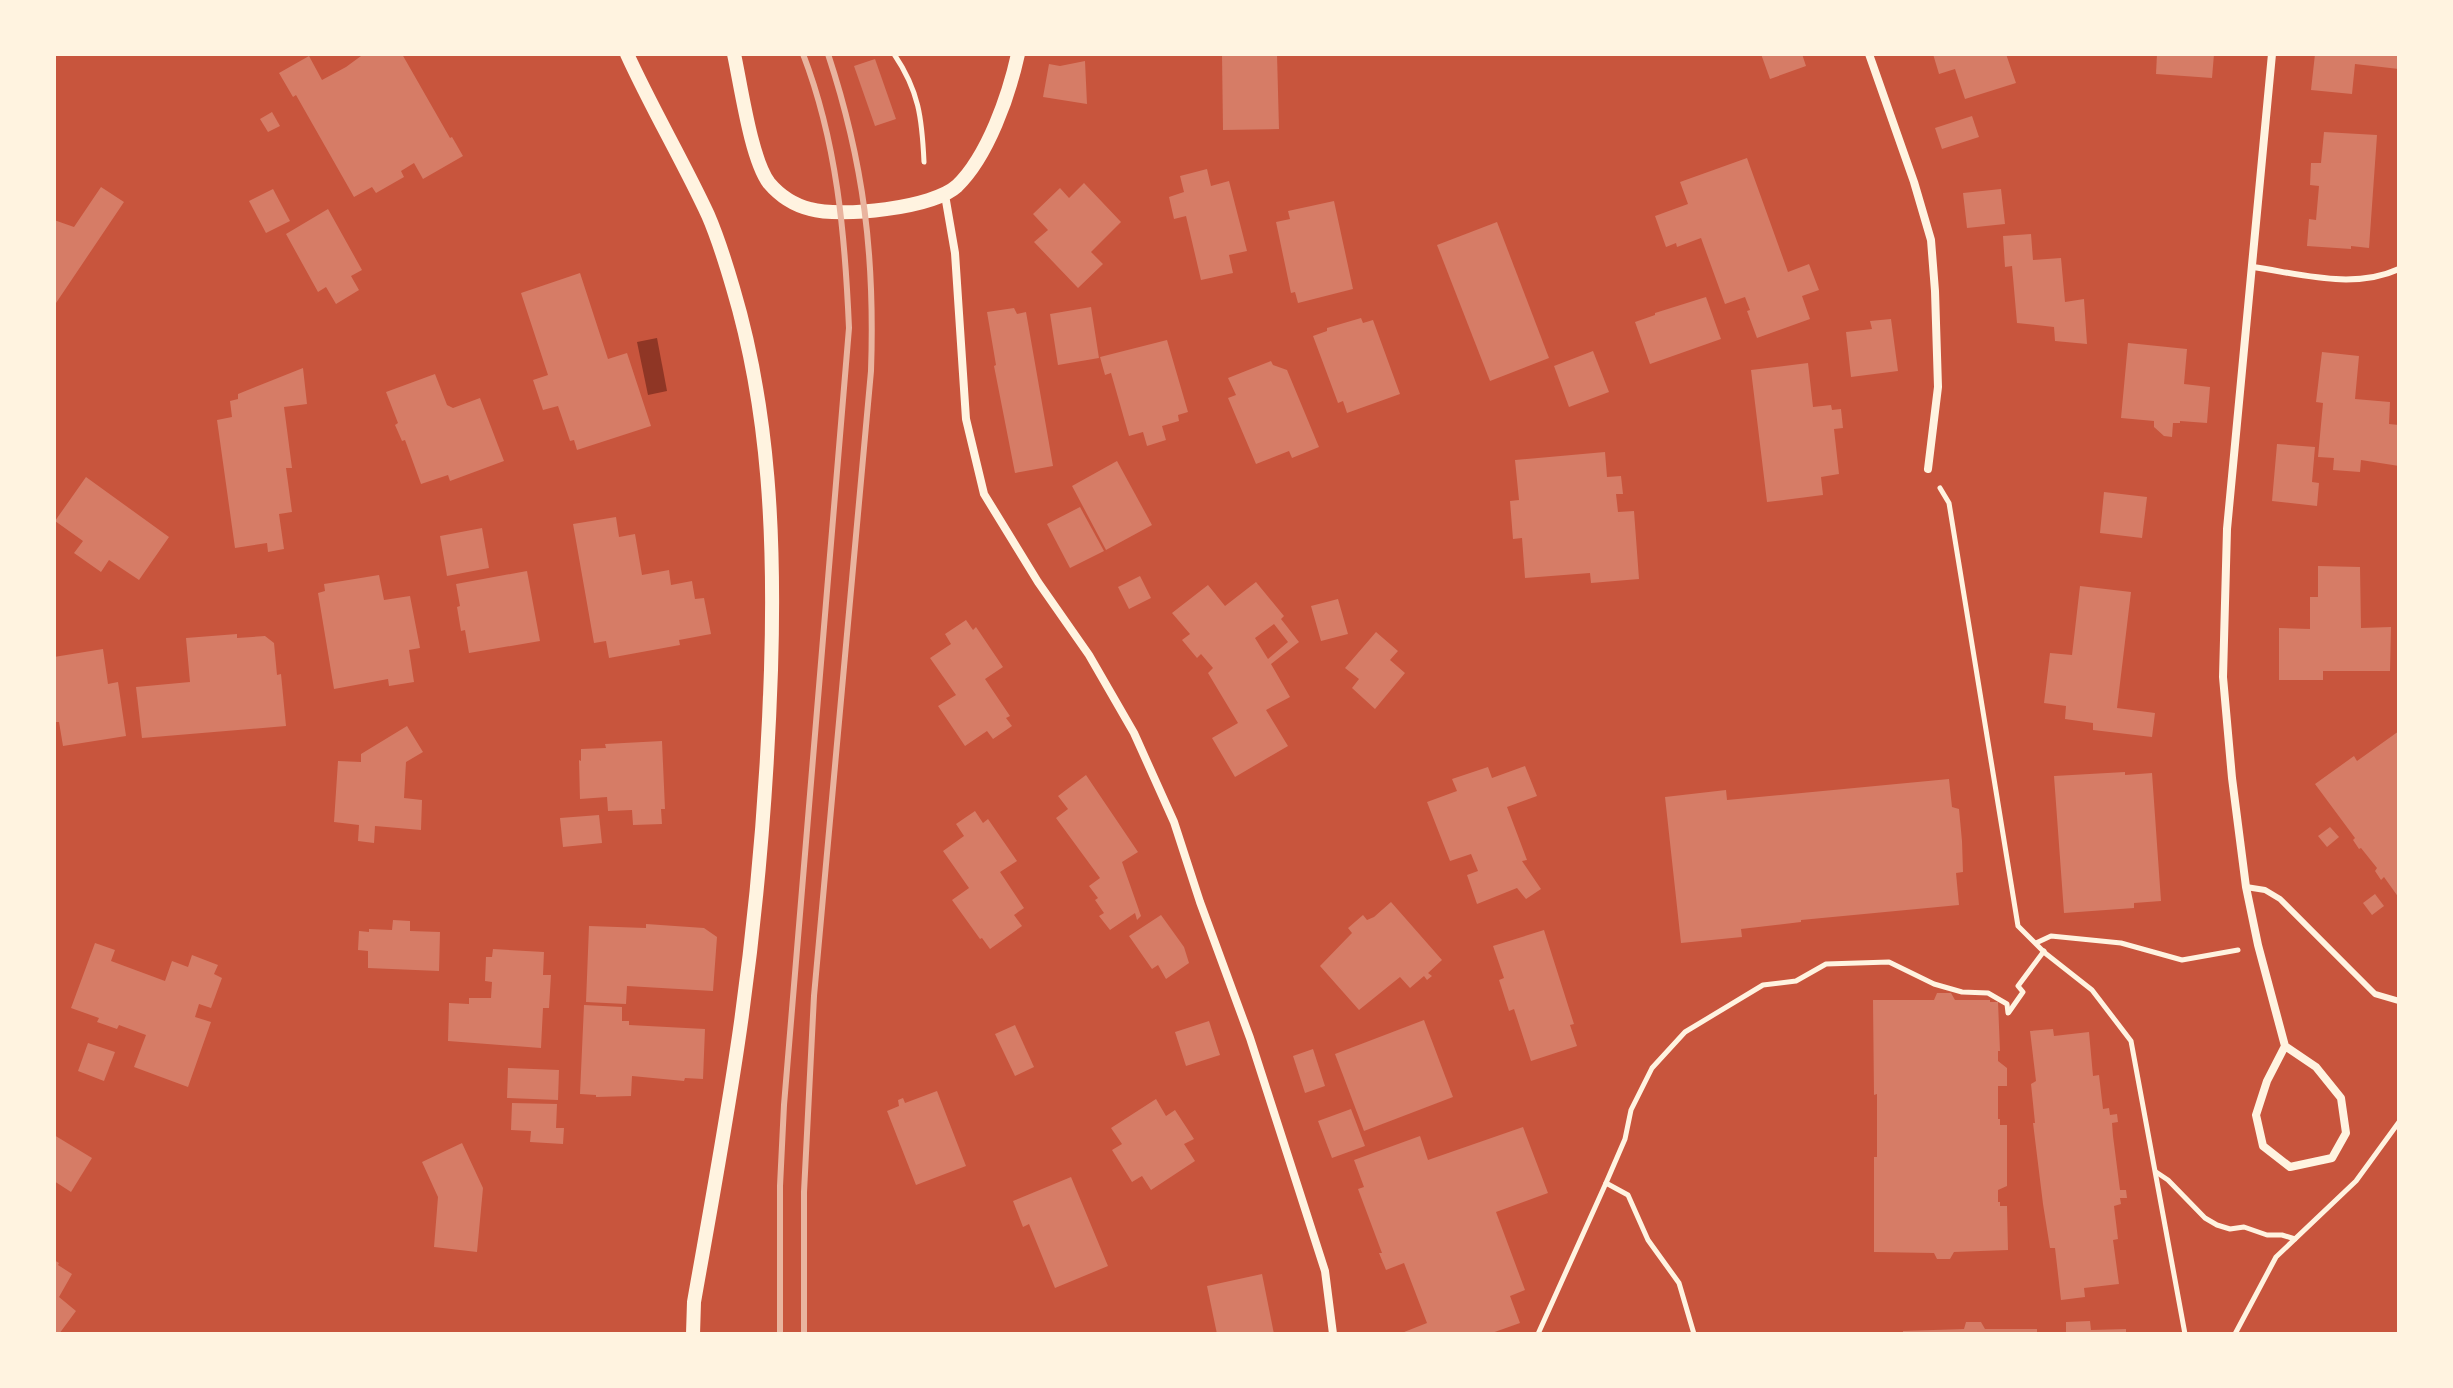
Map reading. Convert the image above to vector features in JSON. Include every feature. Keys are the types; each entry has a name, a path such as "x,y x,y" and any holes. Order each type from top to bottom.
{"street":[{"path":"627,54 709,218 733,288 749,351 765,438 770,503 774,599 769,744 754,913 740,1028 694,1302 693,1334"},
{"path":"734,54 761,168 768,181 787,199 812,210 851,212 914,204 945,195 967,175 990,136 1018,54"},
{"path":"1869,54 1931,240 1938,387 1928,469"},
{"path":"2272,54 2227,529 2223,677 2246,887 2258,945 2285,1046 2316,1067 2341,1098 2346,1133 2332,1158 2290,1167 2263,1146 2256,1115 2267,1081 2285,1046"},
{"path":"945,195 955,253 966,419 984,494 1038,582 1089,655 1134,733 1174,822 1250,1038 1325,1271 1333,1334"}],"lane":[{"path":"2253,267 2323,278 2363,280 2399,269"},
{"path":"2246,887 2265,890 2280,899 2375,994 2399,1001"}],"path":[{"path":"894,54 911,82 918,103 924,162"},
{"path":"1928,469 1949,503 2018,926 2092,990 2131,1041 2185,1334"},
{"path":"2036,943 2051,936 2121,943 2182,960 2258,945"},
{"path":"1538,1334 1625,1139 1631,1110 1652,1068 1685,1032 1763,985 1796,981 1826,964 1889,962 1934,984 1962,992 1988,993 2007,1004 2008,1013 2023,992 2018,986 2044,951"},
{"path":"2235,1334 2276,1257 2356,1181 2399,1122"},
{"path":"2155,1171 2205,1218 2217,1225 2230,1229 2244,1227 2267,1235 2295,1239"},
{"path":"1606,1183 1628,1195 1648,1240 1679,1283 1694,1334"}],"shaded area":[{"path":"657,338 667,391 648,395 637,342"}],"building":[{"path":"359,54 402,54 463,156 423,179 414,163 401,171 404,177 376,193 372,187 354,197 296,95 293,97 279,73 309,56 322,80 346,67 361,56"},
{"path":"1222,54 1277,54 1279,129 1223,130"},
{"path":"1761,54 1802,54 1806,66 1770,79"},
{"path":"1933,54 2006,54 2016,83 1965,99 1955,69 1939,74"},
{"path":"2157,54 2214,54 2212,78 2156,74"},
{"path":"2315,54 2399,54 2399,69 2355,64 2352,94 2311,90"},
{"path":"875,59 896,119 875,126 854,66"},
{"path":"1085,61 1087,104 1043,97 1049,64 1060,66"},
{"path":"272,112 280,126 268,132 260,119"},
{"path":"1972,116 1979,137 1942,149 1935,128"},
{"path":"2324,132 2377,135 2369,248 2307,246 2309,219 2316,220 2319,186 2310,185 2311,163 2321,163"},
{"path":"1747,158 1788,272 1809,264 1819,290 1802,296 1810,319 1757,338 1745,297 1725,304 1701,238 1677,247 1676,243 1666,247 1655,216 1688,204 1680,182"},
{"path":"1207,169 1211,186 1229,181 1247,251 1229,255 1233,273 1201,280 1186,216 1174,219 1169,197 1184,192 1180,176"},
{"path":"1084,183 1121,222 1091,252 1103,264 1078,288 1034,242 1048,230 1033,214 1060,188 1069,198"},
{"path":"101,187 124,202 54,306 54,220 74,227"},
{"path":"273,189 290,221 266,233 249,201"},
{"path":"2001,189 2005,224 1967,228 1963,193"},
{"path":"1334,201 1353,289 1298,303 1295,292 1291,293 1276,222 1290,219 1288,211"},
{"path":"328,209 362,270 351,276 359,290 336,304 326,287 318,292 286,234"},
{"path":"1497,222 1549,358 1490,381 1437,245"},
{"path":"2031,234 2033,260 2061,258 2065,302 2084,299 2087,344 2055,341 2054,327 2017,323 2012,266 2005,267 2003,236"},
{"path":"580,273 608,359 627,353 651,426 577,450 574,440 570,441 558,406 543,410 533,380 548,375 521,293"},
{"path":"1706,297 1721,339 1650,364 1635,322"},
{"path":"1091,307 1099,358 1058,365 1050,314"},
{"path":"1014,308 1017,314 1026,312 1053,466 1015,473 987,312"},
{"path":"1361,318 1363,323 1373,320 1400,394 1347,413 1343,401 1338,403 1313,336 1327,331 1327,328"},
{"path":"1891,319 1898,371 1851,377 1846,332 1872,329 1870,321"},
{"path":"1167,340 1188,412 1178,415 1179,421 1162,426 1166,440 1147,446 1143,432 1129,436 1111,373 1105,375 1100,357"},
{"path":"2128,343 2187,349 2184,384 2210,387 2207,423 2173,423 2172,437 2164,436 2154,427 2154,421 2121,418"},
{"path":"1593,351 1609,392 1569,407 1554,366"},
{"path":"2322,352 2359,356 2355,399 2390,402 2389,424 2399,425 2399,466 2361,460 2360,472 2333,470 2334,458 2318,457 2323,403 2316,402"},
{"path":"1271,361 1273,365 1287,370 1319,447 1292,458 1289,451 1256,464 1228,398 1236,395 1228,378"},
{"path":"1808,363 1813,407 1831,405 1832,410 1841,409 1843,428 1834,429 1839,474 1821,477 1823,495 1767,502 1751,370"},
{"path":"303,368 307,404 284,407 292,468 286,468 292,512 279,514 284,549 268,552 267,543 235,548 217,420 232,417 230,401 238,399 238,394"},
{"path":"435,374 447,405 453,408 480,398 504,461 450,481 448,475 421,484 405,440 402,441 395,425 398,423 386,392"},
{"path":"2277,444 2315,447 2312,482 2319,483 2317,506 2272,501"},
{"path":"1605,452 1607,477 1621,476 1623,494 1616,494 1618,512 1634,511 1639,579 1591,583 1590,573 1525,578 1522,538 1513,539 1510,501 1519,500 1515,460"},
{"path":"1117,461 1152,525 1106,550 1072,486"},
{"path":"86,477 169,537 139,580 109,560 101,572 74,553 83,541 55,521"},
{"path":"2104,492 2147,497 2142,538 2100,533"},
{"path":"1080,507 1104,551 1070,568 1047,524"},
{"path":"616,517 619,537 635,534 642,575 669,570 671,585 692,581 695,599 704,598 711,634 679,640 680,645 609,658 606,641 594,643 573,524"},
{"path":"482,528 489,568 447,576 440,536"},
{"path":"2318,566 2360,567 2361,628 2391,627 2390,671 2323,671 2323,680 2279,680 2279,628 2310,629 2310,597 2318,597"},
{"path":"527,571 540,641 469,653 465,630 461,631 456,584"},
{"path":"379,575 384,600 410,596 420,648 409,650 414,682 389,686 388,679 334,689 318,593 325,591 324,584"},
{"path":"1140,576 1151,598 1129,609 1118,587"},
{"path":"1256,582 1284,616 1281,619 1299,642 1271,664 1290,697 1266,710 1288,746 1235,777 1212,738 1238,723 1208,673 1213,668 1201,654 1197,658 1182,640 1190,634 1172,613 1208,585 1225,606","holes":["1274,624 1288,642 1268,659 1255,638"]},
{"path":"2080,586 2131,592 2117,708 2155,713 2152,737 2093,730 2093,723 2065,719 2066,706 2044,703 2050,653 2072,655"},
{"path":"1338,599 1348,634 1321,641 1311,606"},
{"path":"966,620 973,630 976,627 1003,667 985,679 1010,716 1006,718 1012,726 993,739 987,731 965,746 938,706 956,695 930,658 951,644 945,634"},
{"path":"1376,632 1398,651 1390,660 1405,673 1375,709 1352,688 1359,679 1345,668"},
{"path":"237,634 237,638 265,636 274,643 277,675 281,674 286,726 142,738 136,687 190,682 186,638"},
{"path":"103,649 108,684 118,682 126,736 63,746 59,722 54,722 54,657"},
{"path":"407,726 423,752 406,762 404,798 422,800 421,830 375,826 374,843 358,841 359,825 334,822 338,761 361,762 361,754"},
{"path":"2399,731 2399,898 2384,877 2381,880 2375,871 2377,868 2359,849 2353,840 2355,838 2315,784 2354,756 2357,761"},
{"path":"662,741 665,809 661,809 662,824 633,825 632,810 608,811 607,797 580,799 581,749 606,748 605,744"},
{"path":"1525,766 1537,796 1507,807 1527,860 1522,861 1541,889 1526,899 1517,888 1477,904 1467,875 1478,871 1471,854 1450,861 1427,802 1457,791 1452,779 1488,767 1492,778"},
{"path":"2125,772 2125,775 2152,773 2161,901 2134,903 2134,908 2064,913 2054,776"},
{"path":"1086,775 1138,852 1122,862 1141,916 1137,920 1135,913 1110,930 1099,916 1104,913 1089,886 1100,878 1056,818 1068,809 1058,796"},
{"path":"1949,779 1952,807 1959,809 1962,841 1963,872 1956,873 1959,905 1801,920 1741,929 1742,937 1681,943 1665,797 1726,790 1727,800"},
{"path":"975,811 983,823 988,819 1017,861 1000,872 1024,908 1014,915 1022,926 990,949 952,900 969,888 943,851 964,836 956,824"},
{"path":"599,815 602,843 563,847 560,818"},
{"path":"2330,827 2339,837 2327,847 2318,836"},
{"path":"2375,894 2384,906 2372,915 2363,903"},
{"path":"1391,902 1442,960 1428,973 1432,976 1427,980 1424,976 1410,988 1400,977 1359,1010 1320,966 1352,933 1348,928 1363,915 1367,920 1374,917"},
{"path":"1161,915 1184,947 1189,963 1166,979 1158,965 1152,969 1129,936"},
{"path":"393,920 410,921 410,931 440,932 439,971 368,968 368,951 358,950 359,931 392,930"},
{"path":"646,924 704,928 717,937 713,991 627,986 626,1004 586,1002 589,926 646,928"},
{"path":"1544,930 1574,1024 1570,1025 1577,1046 1531,1061 1514,1009 1509,1011 1499,980 1504,978 1493,946"},
{"path":"95,943 115,950 111,961 165,981 172,961 188,967 192,955 218,965 214,974 222,978 211,1008 199,1004 195,1017 211,1022 188,1087 134,1067 146,1035 119,1025 117,1029 97,1022 99,1018 71,1008"},
{"path":"493,949 544,952 543,975 551,975 549,1008 543,1008 541,1048 448,1041 449,1003 469,1004 469,998 491,998 492,982 485,981 486,957 492,957"},
{"path":"1937,993 1951,993 1955,1000 1998,1002 1998,1061 2007,1068 2007,1086 1998,1086 1998,1119 2000,1125 2007,1125 2007,1186 1998,1190 1998,1202 2000,1206 2007,1206 2008,1250 1954,1252 1950,1259 1937,1259 1934,1253 1874,1252 1877,1094 1874,1095 1873,1000 1934,1000"},
{"path":"584,1005 622,1007 622,1021 629,1021 629,1025 705,1029 703,1079 685,1078 684,1081 632,1076 631,1096 580,1094"},
{"path":"1424,1020 1453,1097 1364,1131 1335,1054"},
{"path":"1209,1021 1220,1055 1186,1066 1175,1032"},
{"path":"1015,1025 1034,1067 1015,1076 995,1034"},
{"path":"2053,1029 2054,1036 2089,1032 2093,1076 2099,1075 2103,1109 2109,1108 2110,1115 2117,1114 2118,1122 2112,1123 2113,1136 2120,1190 2126,1190 2127,1198 2120,1198 2121,1204 2114,1206 2118,1239 2113,1240 2119,1284 2084,1288 2085,1297 2061,1300 2055,1248 2050,1248 2043,1204 2031,1084 2036,1081 2030,1031"},
{"path":"88,1043 115,1052 104,1081 78,1071"},
{"path":"1313,1049 1325,1086 1305,1093 1293,1056"},
{"path":"508,1068 559,1070 558,1100 507,1098"},
{"path":"937,1091 966,1166 916,1185 887,1111 899,1106 898,1100 903,1098 905,1103"},
{"path":"1156,1099 1166,1116 1175,1110 1194,1139 1184,1144 1195,1161 1151,1190 1142,1176 1132,1182 1112,1150 1122,1144 1111,1128"},
{"path":"512,1103 557,1104 556,1128 564,1128 563,1144 530,1142 531,1131 511,1130"},
{"path":"1351,1109 1365,1146 1332,1158 1318,1121"},
{"path":"1523,1127 1548,1193 1496,1212 1525,1290 1510,1296 1520,1323 1489,1334 1399,1334 1427,1323 1404,1263 1386,1270 1358,1189 1364,1187 1354,1160 1420,1136 1428,1160"},
{"path":"54,1135 92,1158 71,1192 54,1181"},
{"path":"462,1143 483,1188 477,1252 434,1247 438,1197 422,1162"},
{"path":"1071,1177 1108,1266 1055,1288 1029,1224 1023,1227 1013,1201"},
{"path":"54,1260 72,1274 59,1297 76,1311 59,1334 54,1334"},
{"path":"1262,1274 1274,1334 1217,1334 1207,1286"},
{"path":"2090,1321 2091,1330 2126,1329 2126,1334 2066,1334 2066,1322"},
{"path":"1966,1322 1981,1322 1985,1329 2037,1329 2037,1334 1903,1334 1903,1331 1964,1329"}],"railway":[{"path":"780,1334 780,1186 784,1105 849,328 837,189 824,121 803,54"},
{"path":"804,1334 804,1192 814,996 871,371 872,329 869,249 858,172 828,54"}]}
